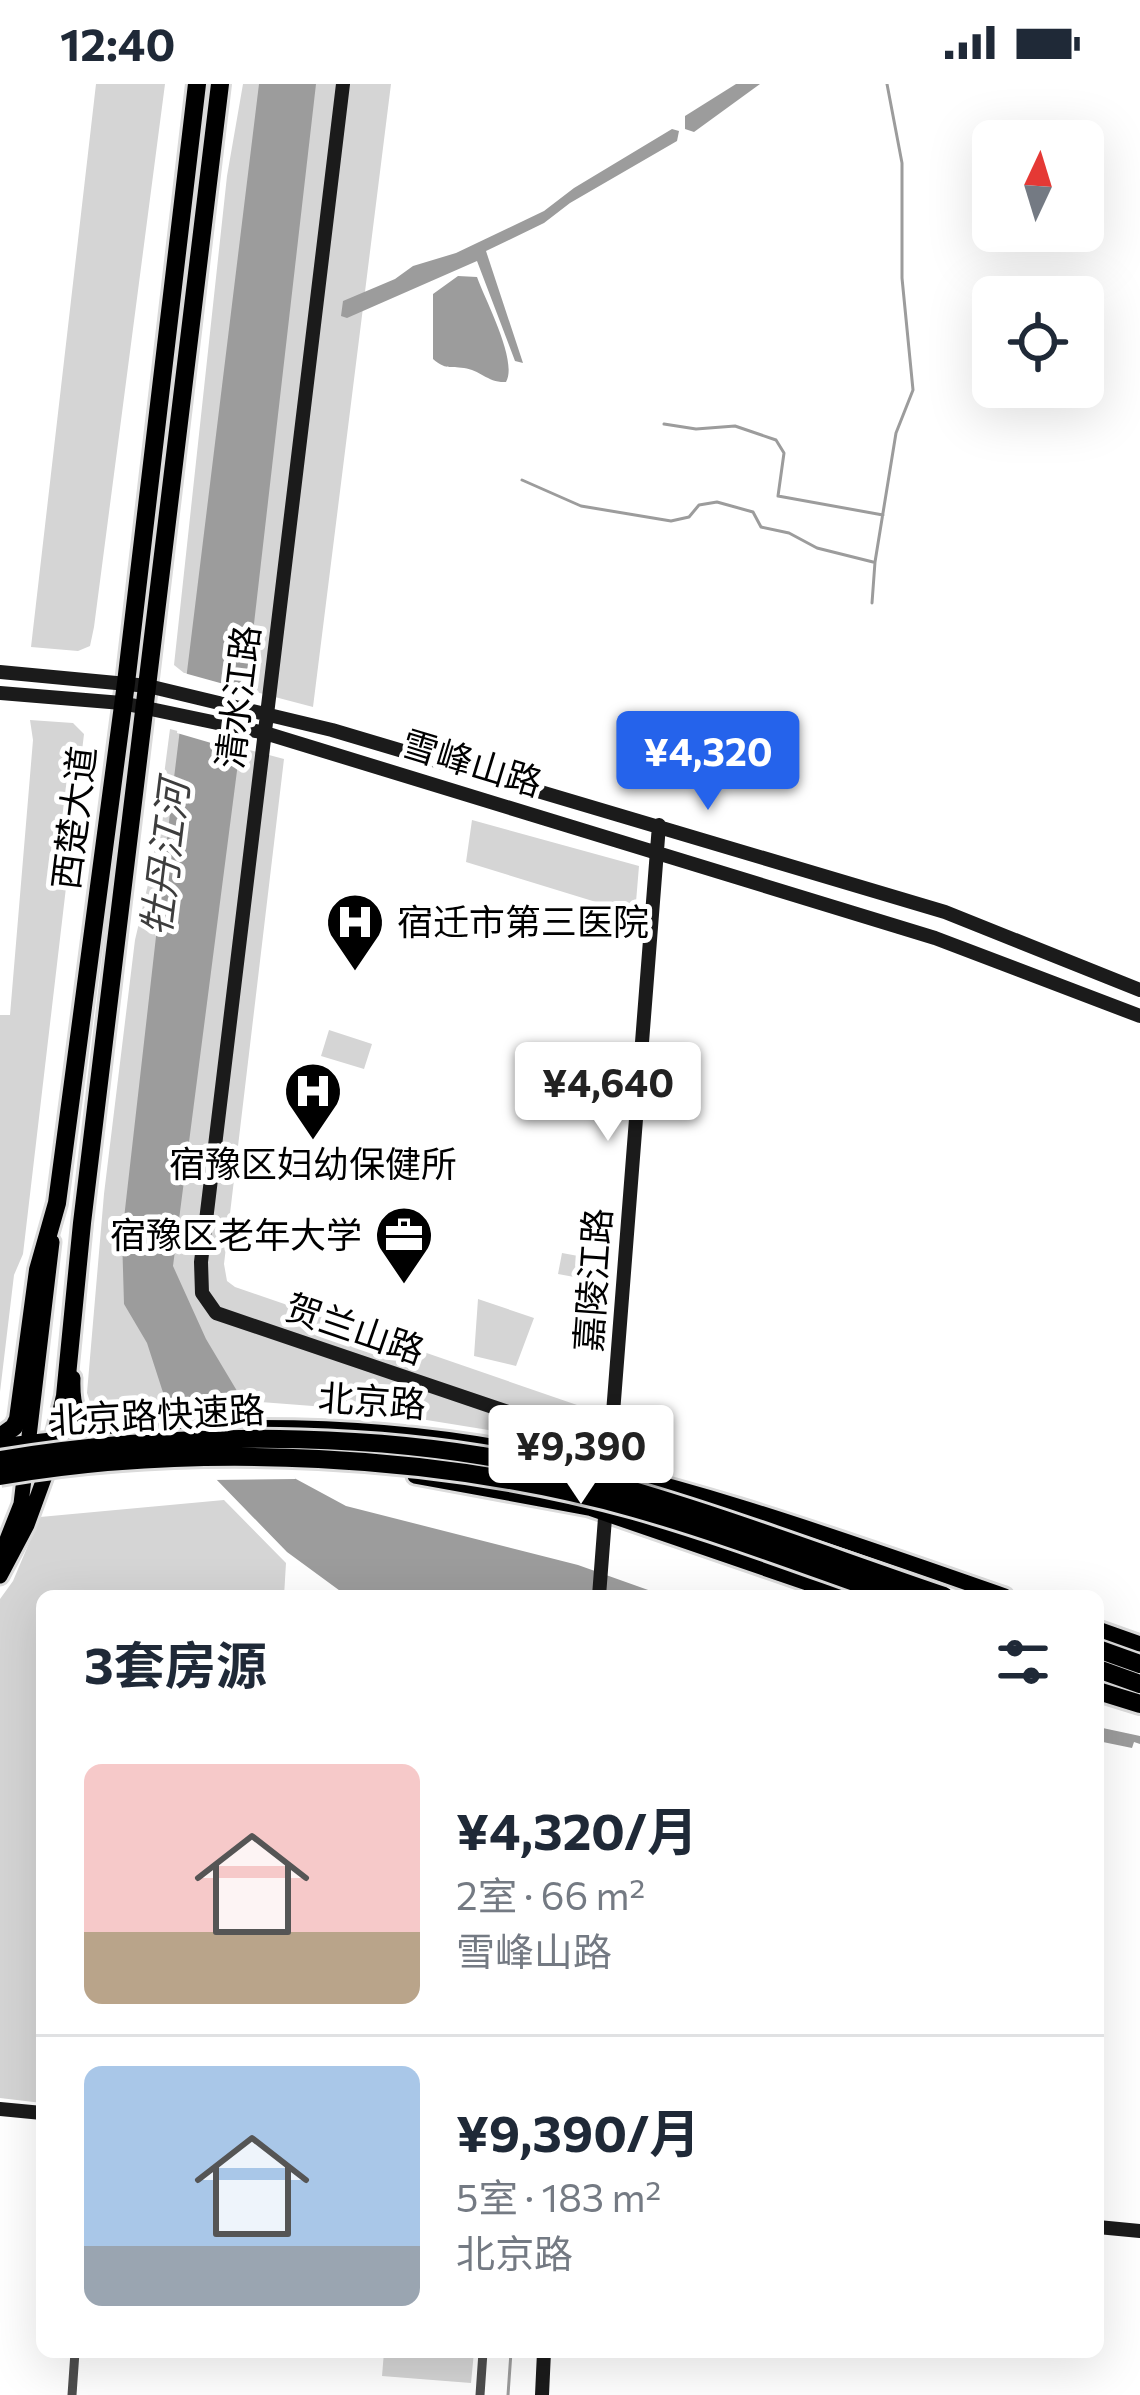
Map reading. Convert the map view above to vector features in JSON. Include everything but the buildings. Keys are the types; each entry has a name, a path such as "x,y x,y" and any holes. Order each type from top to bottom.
{"highway":[{"name":"西楚大道","path":"57,1203 197,84"},
{"path":"144,706 220,84"},
{"name":"西楚大道","path":"46,1473 66,1394 144,706"},
{"path":"0,1441 18,1419 38,1270 57,1203"},
{"name":"北京路快速路","path":"0,1460 155,1442 316,1442 478,1456 597,1481 926,1590"},
{"name":"北京路快速路","path":"0,1480 71,1464 147,1460 360,1463 440,1472 560,1491 635,1509 876,1590"},
{"path":"0,1480 46,1473"},
{"path":"1104,1651 1140,1664"},
{"path":"1104,1671 1140,1684"},
{"path":"1104,1693 1140,1706"}],"main road":[{"name":"西楚大道","path":"0,1557 14,1528 24,1478 57,1203"},
{"path":"85,1204 74,1407 80,1420 90,1426 134,1430"},
{"name":"北京路","path":"0,1441 134,1430 271,1427 439,1439 519,1451 775,1515 988,1590"},
{"name":"北京路","path":"46,1473 110,1465 292,1464 424,1477 548,1498 827,1590"},
{"name":"西楚大道","path":"0,1576 27,1525 46,1473"},
{"path":"1104,1631 1140,1643"}],"street":[{"name":"清水江路","path":"216,1313 202,1294 201,1262 343,84"},
{"path":"0,672 124,693"},
{"name":"雪峰山路","path":"124,693 148,686 252,708 659,824 945,911 1140,990"},
{"path":"0,693 124,693"},
{"name":"雪峰山路","path":"124,693 144,706 249,728 935,938 1140,1016"},
{"name":"嘉陵江路","path":"599,1590 659,824"},
{"name":"贺兰山路","path":"216,1313 611,1448"},
{"path":"0,2109 36,2113"},
{"path":"1104,2228 1140,2231"},
{"path":"71,2395 74,2358"},
{"path":"480,2395 483,2358"},
{"path":"542,2395 544,2358"}],"shaded area":[{"path":"96,84 165,84 94,627 90,646 78,651 31,647"},
{"path":"243,84 391,84 313,707 184,673 174,665 227,176"},
{"path":"30,720 73,723 84,734 23,1254 14,1275 0,1392 0,1015 10,1015 33,740"},
{"path":"170,729 284,759 224,1264 227,1281 609,1416 607,1437 587,1446 365,1410 249,1401 99,1409 91,1405 87,1393 104,1194 135,940 152,867"},
{"path":"472,820 639,866 635,914 466,862"},
{"path":"329,1030 372,1044 364,1069 321,1056"},
{"path":"562,1253 589,1258 585,1279 558,1274"},
{"path":"478,1299 534,1318 516,1366 474,1356"},
{"path":"224,1500 286,1563 284,1590 36,1590 36,2102 0,2098 0,1599 13,1581 40,1517"},
{"path":"384,2358 473,2358 471,2383 382,2376"}],"water":[{"name":"牡丹江河","path":"259,84 316,84 238,763 173,1266 206,1339 271,1448 296,1479 346,1506 578,1565 648,1590 339,1590 287,1552 214,1477 169,1411 147,1343 124,1304 122,1236"},
{"path":"736,84 760,84 694,132 685,129 685,116"},
{"path":"672,129 679,131 677,141 544,223 486,251 523,363 515,361 477,261 347,318 341,316 343,301 544,211"},
{"path":"458,276 477,277 508,360 506,382 433,359 433,294"},
{"path":"1104,1728 1140,1736 1140,1744 1134,1742 1132,1748 1104,1742"}],"pier":[{"path":"184,673 249,691 242,752 177,733"},
{"path":"253,1404 296,1479 210,1480 164,1406"}],"waterway":[{"path":"872,603 896,433 913,390 902,278 902,163 887,84"},
{"path":"664,424 696,429 735,426 776,440 784,453 778,496 883,515"},
{"path":"522,480 581,506 671,521 689,517 699,505 717,502 753,512 761,527 873,562"},
{"path":"508,2395 511,2358"}],"place":[{"name":"宿迁市第三医院","path":"355,973"},
{"name":"宿豫区妇幼保健所","path":"313,1142"},
{"name":"宿豫区老年大学","path":"404,1286"}]}
